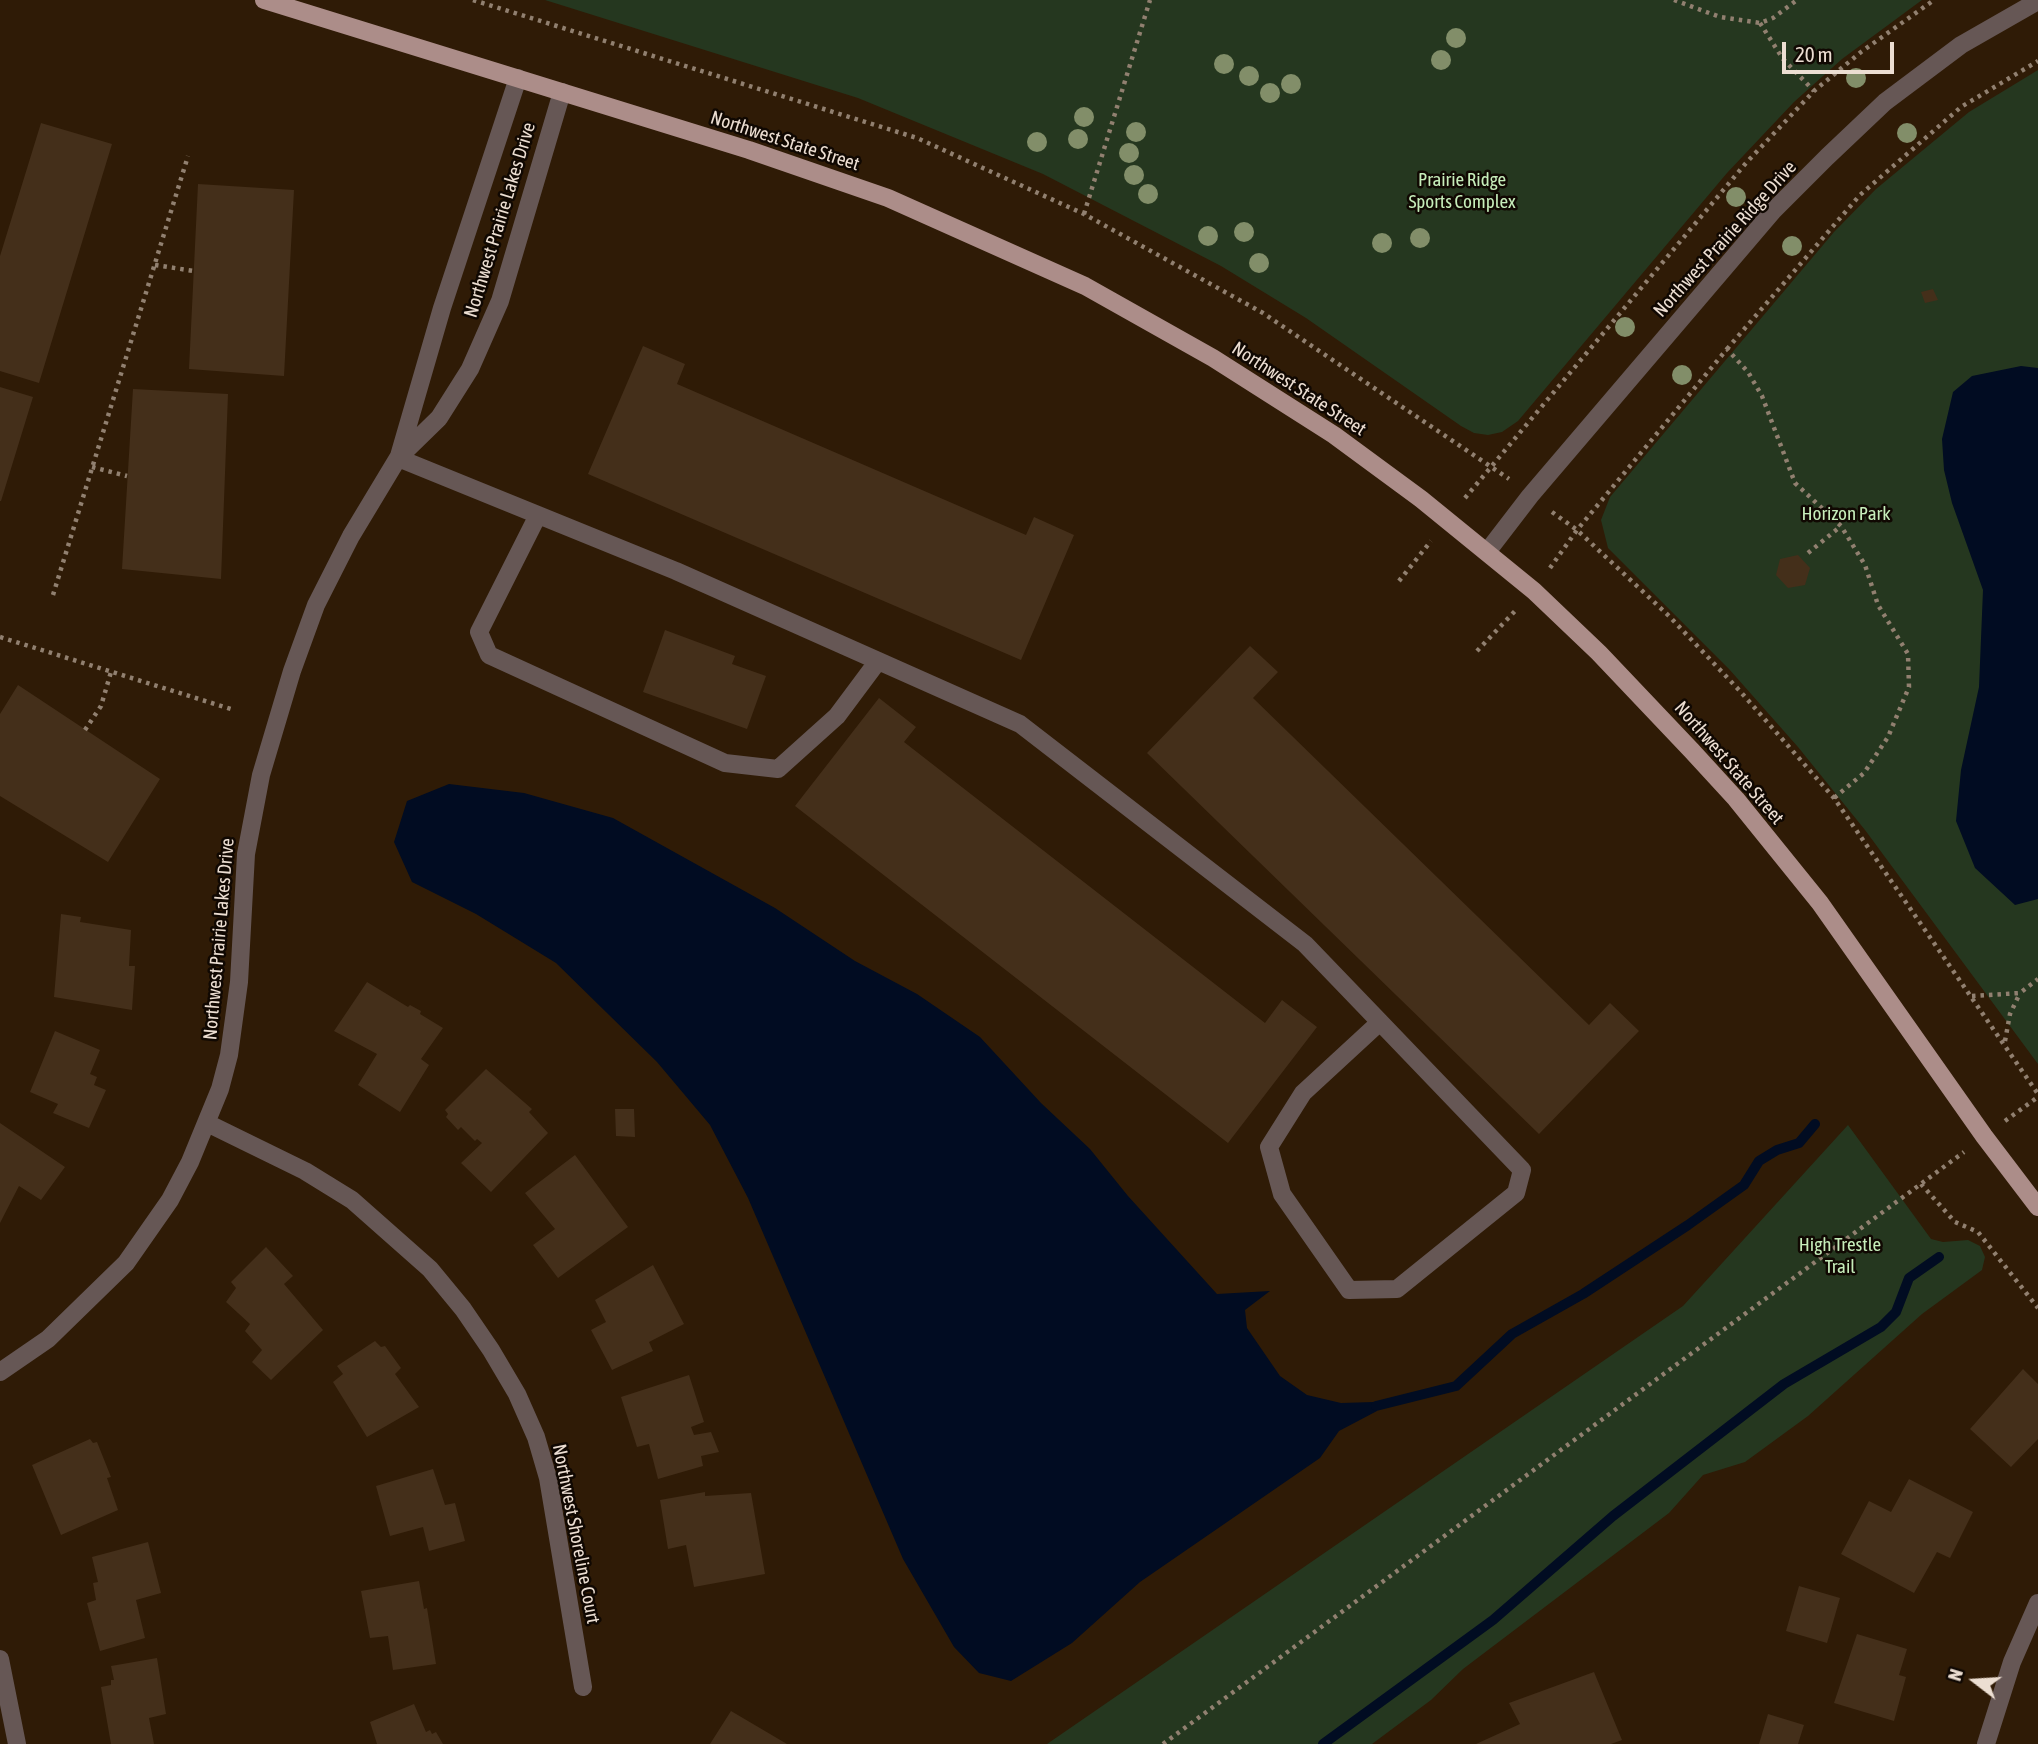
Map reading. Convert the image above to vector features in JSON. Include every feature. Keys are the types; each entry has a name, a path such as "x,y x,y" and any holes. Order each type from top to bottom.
{"main road":[{"name":"Northwest State Street","path":"264,0 760,154 876,194 1085,286 1153,322 1276,397 1345,443 1448,520 1534,591 1647,702 1736,799 1820,904 1984,1136 2038,1207"}],"street":[{"name":"Northwest Prairie Ridge Drive","path":"1487,552 1530,496 1773,211 1855,129 1885,102 1961,46 2038,1"},
{"name":"Northwest Prairie Lakes Drive","path":"398,458 442,308 518,78"},
{"name":"Northwest Prairie Lakes Drive","path":"0,1372 48,1339 126,1263 170,1200 207,1123 221,1084 236,1019 246,854 271,736 316,605 351,536 398,458 439,418 471,369 500,301 562,92"},
{"path":"398,458 676,571 1020,724 1305,944 1380,1022 1522,1170 1516,1193 1397,1289 1349,1290 1282,1194 1269,1147 1303,1093 1380,1022"},
{"path":"538,515 478,632 489,655 725,763 778,769 837,716 878,661"},
{"name":"Northwest Shoreline Court","path":"207,1123 305,1171 352,1199 430,1269 463,1309 491,1350 517,1394 536,1437 548,1478 583,1687"},
{"path":"1986,1744 2012,1662 2038,1603"},
{"path":"0,1659 17,1744"}],"path":[{"path":"473,0 917,138 1084,214 1263,313 1492,465 1577,530 1686,634 1834,798 2005,1042 2038,1095 2014,1115"},
{"path":"1084,214 1150,0"},
{"path":"1675,0 1720,17 1760,23 1773,18 1797,0"},
{"path":"1399,582 1492,465 1738,172 1814,91 1860,52 1934,0"},
{"path":"1760,23 1783,60 1814,91"},
{"path":"1477,651 1534,591 1577,530 1727,349 1860,195 1961,107 2038,61"},
{"path":"53,594 188,156"},
{"path":"155,265 194,271"},
{"path":"1727,349 1748,372 1762,396 1795,483 1841,526 1865,565 1878,605 1908,654 1910,672 1905,697 1888,737 1864,773 1834,798"},
{"path":"92,467 127,476"},
{"path":"1808,552 1841,526"},
{"path":"0,637 231,709"},
{"path":"86,730 101,706 111,672"},
{"path":"2005,1042 2010,1014 2020,993 2038,979"},
{"path":"1972,996 2020,993"},
{"path":"1163,1744 1952,1161"},
{"path":"1921,1184 1955,1222 1978,1232 2038,1308"}],"green space":[{"name":"Prairie Ridge Sports Complex","path":"545,0 1922,0 1842,59 1794,102 1727,173 1518,421 1502,432 1488,435 1474,433 1461,426 1306,318 1221,266 1043,174 858,98"},
{"name":"Horizon Park","path":"2038,70 2038,1064 1865,830 1798,747 1729,669 1608,548 1601,520 1610,497 1834,232 1876,189 1969,112"},
{"name":"High Trestle Trail","path":"1848,1125 1931,1239 1943,1242 1968,1240 1980,1246 1985,1257 1982,1270 1922,1314 1808,1416 1745,1462 1703,1475 1669,1513 1463,1669 1431,1700 1372,1744 1047,1744 1683,1306"}],"water":[{"path":"2021,366 2038,368 2038,899 2015,905 1975,868 1956,821 1961,770 1979,687 1983,590 1952,503 1944,470 1942,439 1953,392 1972,376"},
{"path":"449,784 524,793 613,818 775,908 855,961 917,994 980,1037 1041,1103 1090,1149 1128,1196 1217,1294 1270,1291 1245,1310 1247,1328 1280,1376 1307,1395 1341,1403 1374,1402 1377,1411 1339,1431 1320,1458 1140,1582 1072,1643 1011,1681 979,1673 954,1647 903,1559 748,1198 710,1125 657,1062 556,963 476,914 412,882 394,842 407,801"}],"building":[{"path":"41,123 112,144 39,383 0,371 0,256"},
{"path":"198,184 294,190 284,376 189,369"},
{"path":"1933,289 1938,300 1925,303 1921,292"},
{"path":"643,346 685,364 677,384 1026,535 1034,517 1074,535 1021,660 588,474"},
{"path":"0,387 33,397 1,501 0,501"},
{"path":"133,389 228,394 221,579 122,569"},
{"path":"1798,555 1810,568 1805,585 1788,588 1776,575 1780,559"},
{"path":"665,630 735,656 732,664 766,676 747,729 643,692"},
{"path":"1250,646 1278,672 1253,698 1589,1025 1610,1003 1639,1031 1539,1134 1147,753"},
{"path":"18,685 160,779 108,862 0,796 0,714"},
{"path":"879,698 916,727 904,742 1265,1023 1282,1000 1317,1027 1228,1143 795,806"},
{"path":"61,914 81,917 80,922 131,930 129,966 135,966 132,1010 54,997"},
{"path":"367,982 408,1007 410,1005 421,1011 420,1014 443,1028 421,1059 429,1065 400,1112 358,1085 377,1054 334,1031"},
{"path":"55,1031 100,1050 90,1074 97,1077 94,1085 106,1090 89,1128 53,1113 58,1104 30,1092"},
{"path":"486,1069 532,1109 529,1112 548,1133 491,1192 461,1163 482,1143 477,1139 475,1141 461,1127 458,1130 446,1117 448,1114 445,1110"},
{"path":"615,1109 634,1109 635,1137 616,1136"},
{"path":"0,1123 65,1167 41,1200 19,1186 0,1223"},
{"path":"575,1155 628,1227 558,1278 533,1245 555,1229 525,1193"},
{"path":"266,1247 293,1276 284,1284 323,1330 271,1380 252,1362 262,1350 245,1331 250,1324 226,1302 236,1288 231,1282"},
{"path":"653,1265 684,1324 649,1342 653,1351 612,1370 591,1330 606,1322 595,1300"},
{"path":"375,1341 381,1347 385,1346 401,1368 395,1374 419,1407 367,1437 333,1382 343,1374 337,1366"},
{"path":"2023,1369 2038,1384 2038,1439 2011,1467 1970,1429"},
{"path":"689,1375 704,1422 691,1427 694,1435 711,1432 719,1452 701,1456 703,1466 658,1479 649,1444 637,1447 621,1397"},
{"path":"90,1439 93,1443 97,1442 111,1477 107,1478 118,1510 61,1535 32,1465"},
{"path":"433,1469 445,1505 455,1503 465,1541 429,1551 423,1527 390,1536 376,1486"},
{"path":"1909,1479 1973,1512 1950,1558 1937,1552 1914,1593 1841,1554 1869,1501 1891,1512"},
{"path":"705,1492 705,1496 751,1493 765,1574 694,1587 686,1545 668,1549 660,1500"},
{"path":"148,1542 161,1593 136,1600 145,1638 100,1651 87,1603 96,1600 93,1583 98,1582 92,1557"},
{"path":"419,1581 424,1609 427,1608 436,1664 393,1670 388,1636 370,1638 361,1591"},
{"path":"1799,1586 1840,1598 1827,1643 1786,1631"},
{"path":"1857,1634 1907,1649 1899,1675 1906,1677 1894,1721 1834,1703"},
{"path":"157,1658 166,1714 149,1718 154,1744 111,1744 101,1687 111,1685 111,1680 114,1680 111,1666"},
{"path":"1594,1672 1622,1740 1611,1744 1476,1744 1520,1724 1509,1703"},
{"path":"414,1704 426,1732 436,1732 443,1744 377,1744 370,1722"},
{"path":"731,1711 787,1744 710,1744"},
{"path":"1768,1714 1804,1725 1798,1744 1759,1744"}],"waterway":[{"path":"1376,1406 1456,1386 1512,1334 1583,1294 1688,1225 1744,1185 1759,1161 1777,1150 1799,1143 1815,1124"},
{"path":"1323,1744 1493,1620 1613,1516 1784,1384 1881,1327 1896,1312 1909,1278 1939,1257"}]}
